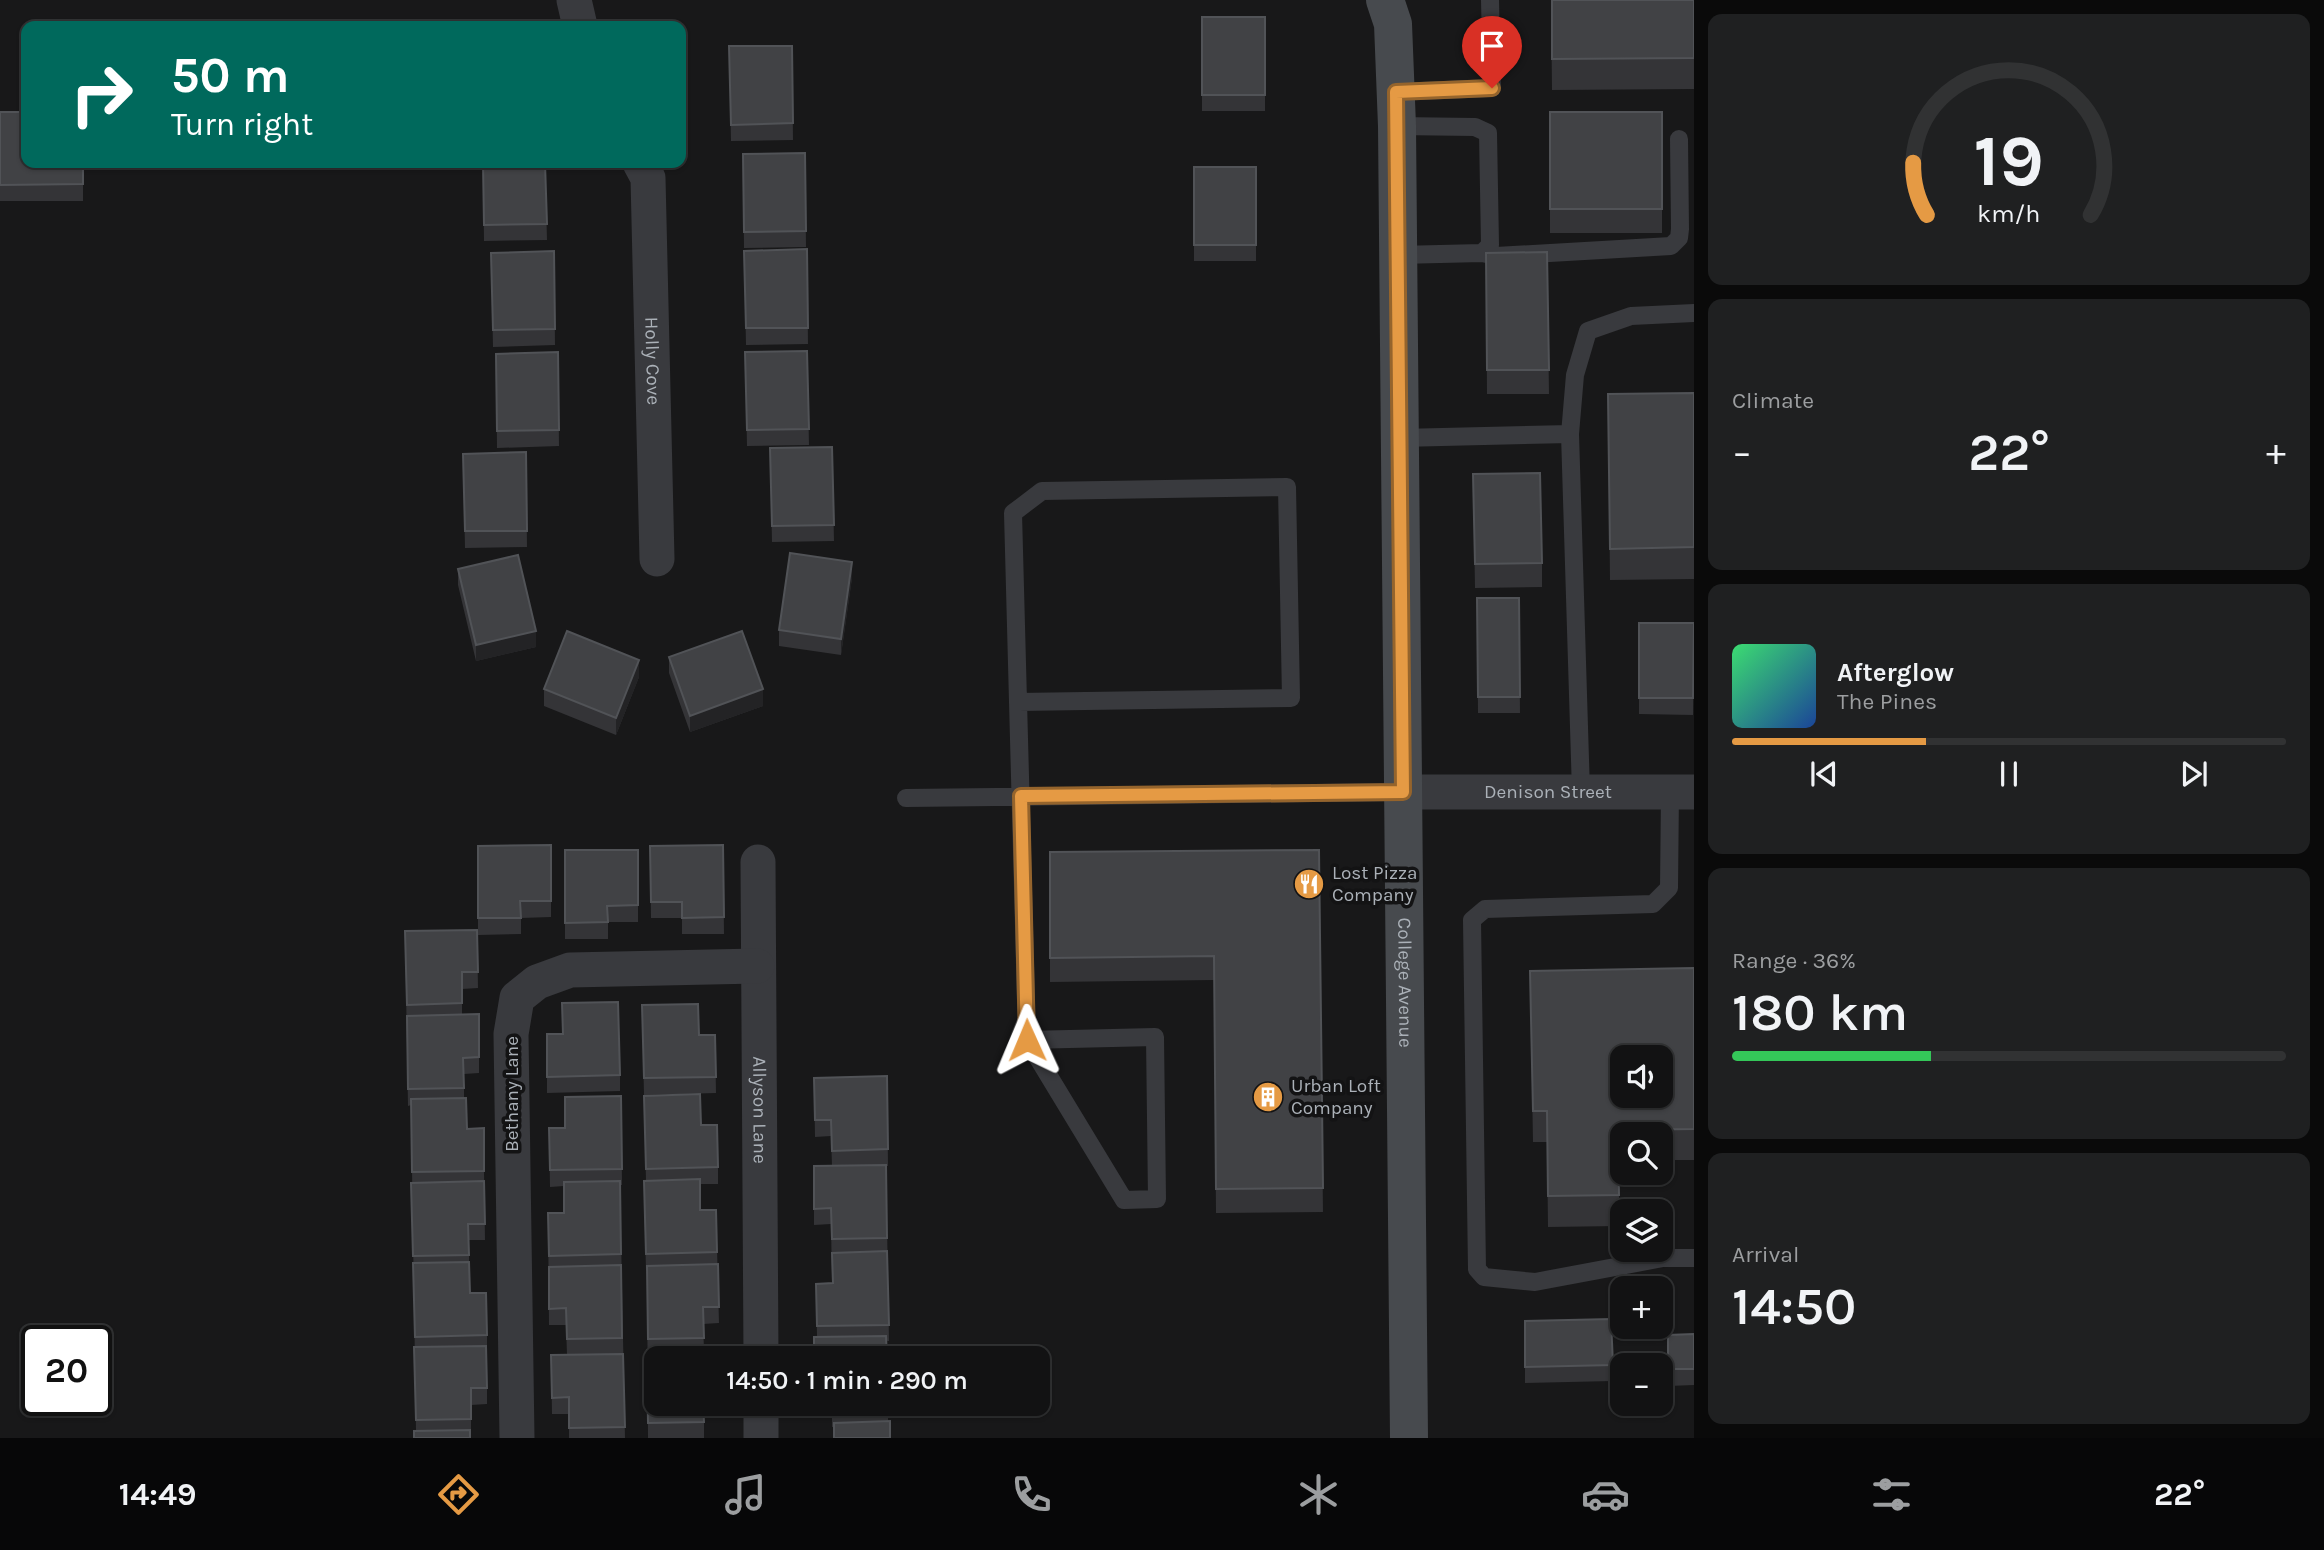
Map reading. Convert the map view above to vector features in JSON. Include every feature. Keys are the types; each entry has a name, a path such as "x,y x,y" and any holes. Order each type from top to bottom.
{"street":[{"path":"574,0 579,21"},
{"name":"College Avenue","path":"1393,8 1397,109 1409,1438"},
{"name":"Holly Cove","path":"643,168 648,178 657,559"},
{"name":"Denison Street","path":"1403,792 1682,792"},
{"name":"Allyson Lane","path":"758,862 761,1346"},
{"name":"Bethany Lane","path":"517,1438 511,1034 517,998 537,982 570,970 757,966"},
{"path":"761,1416 761,1438"}],"lane":[{"path":"1397,109 1492,88 1490,0"},
{"path":"1397,109 1475,127 1488,133 1490,245 1482,253"},
{"path":"1398,255 1482,253 1496,256 1671,246 1679,238 1680,229 1679,139"},
{"path":"1581,792 1570,433 1575,375 1588,331 1631,316 1694,313"},
{"path":"1400,438 1570,433"},
{"path":"1018,702 1291,698 1287,487 1042,491 1013,513 1018,702 1021,796 1027,1040 1124,1200 1157,1199 1155,1037 1027,1040"},
{"path":"906,798 1403,792"},
{"path":"1682,792 1669,888 1653,904 1485,909 1472,920 1477,1269 1483,1277 1535,1282 1663,1258 1694,1258"}],"building":[{"path":"1552,0 1694,0 1694,58 1552,59"},
{"path":"1202,17 1265,17 1265,95 1202,95"},
{"path":"729,46 792,46 793,123 731,125"},
{"path":"0,112 21,112 21,168 83,168 83,184 0,185"},
{"path":"1550,112 1662,112 1662,209 1550,209"},
{"path":"805,153 806,231 744,232 743,154"},
{"path":"1194,167 1256,167 1256,245 1194,245"},
{"path":"483,168 545,168 547,224 484,225"},
{"path":"807,249 808,328 746,328 744,251"},
{"path":"554,251 555,329 493,330 491,253"},
{"path":"1547,252 1549,370 1487,370 1486,253"},
{"path":"807,351 809,429 747,430 745,352"},
{"path":"558,352 559,430 497,431 496,354"},
{"path":"1694,393 1694,547 1610,549 1608,394"},
{"path":"832,447 834,525 772,526 770,448"},
{"path":"526,452 527,531 465,531 463,454"},
{"path":"1540,473 1542,563 1475,564 1473,474"},
{"path":"790,553 852,562 841,639 779,630"},
{"path":"518,555 536,631 476,645 458,569"},
{"path":"1477,598 1519,598 1520,697 1478,697"},
{"path":"1639,623 1694,623 1693,698 1639,698"},
{"path":"567,631 639,660 616,718 544,689"},
{"path":"742,631 763,689 690,716 669,657"},
{"path":"551,845 551,901 520,901 521,918 478,918 478,846"},
{"path":"723,845 724,917 682,918 682,902 651,902 650,846"},
{"path":"565,850 638,850 638,905 607,906 608,922 565,923"},
{"name":"Urban Loft Company","path":"1319,850 1323,1188 1216,1189 1214,956 1050,958 1050,852"},
{"path":"477,930 478,972 462,972 462,1003 407,1005 405,931"},
{"path":"1694,968 1694,1129 1673,1129 1673,1122 1610,1122 1610,1185 1619,1185 1619,1195 1548,1196 1547,1111 1533,1111 1530,971"},
{"path":"618,1002 620,1075 547,1077 547,1034 563,1034 562,1003"},
{"path":"698,1004 699,1035 715,1035 716,1077 644,1078 642,1005"},
{"path":"479,1014 479,1057 463,1058 464,1088 408,1089 407,1016"},
{"path":"887,1076 888,1149 832,1151 831,1120 815,1120 814,1078"},
{"path":"700,1094 701,1125 717,1125 718,1167 646,1169 644,1096"},
{"path":"621,1096 622,1169 550,1170 549,1128 565,1128 565,1097"},
{"path":"466,1098 467,1129 484,1128 484,1171 412,1172 411,1099"},
{"path":"886,1165 887,1238 832,1239 831,1208 814,1209 814,1166"},
{"path":"700,1179 700,1210 716,1210 717,1252 646,1254 644,1181"},
{"path":"484,1181 485,1224 468,1224 469,1255 413,1256 411,1183"},
{"path":"620,1181 621,1254 549,1256 548,1213 564,1213 564,1182"},
{"path":"887,1251 889,1325 817,1326 816,1284 833,1283 832,1253"},
{"path":"469,1262 470,1293 486,1293 487,1335 415,1337 413,1263"},
{"path":"718,1264 719,1307 703,1307 704,1338 648,1339 647,1266"},
{"path":"621,1265 622,1338 567,1339 566,1308 549,1309 549,1267"},
{"path":"1610,1319 1612,1353 1610,1353 1610,1365 1525,1367 1525,1321"},
{"path":"1694,1334 1694,1369 1673,1369 1673,1353 1668,1353 1668,1339 1673,1339 1673,1335"},
{"path":"886,1336 886,1346 814,1346 814,1337"},
{"path":"486,1346 487,1388 471,1388 471,1419 416,1420 414,1347"},
{"path":"623,1354 625,1427 569,1428 569,1397 552,1398 551,1355"},
{"path":"648,1416 704,1416 704,1422 648,1423"},
{"path":"890,1421 890,1438 834,1438 834,1423"},
{"path":"470,1430 470,1438 414,1438 414,1431"}],"place":[{"name":"Lost Pizza Company","path":"1309,884"},
{"name":"Urban Loft Company","path":"1268,1097"}],"route":[{"path":"1027,1040 1021,796 1403,792 1396,92 1492,88"}]}
